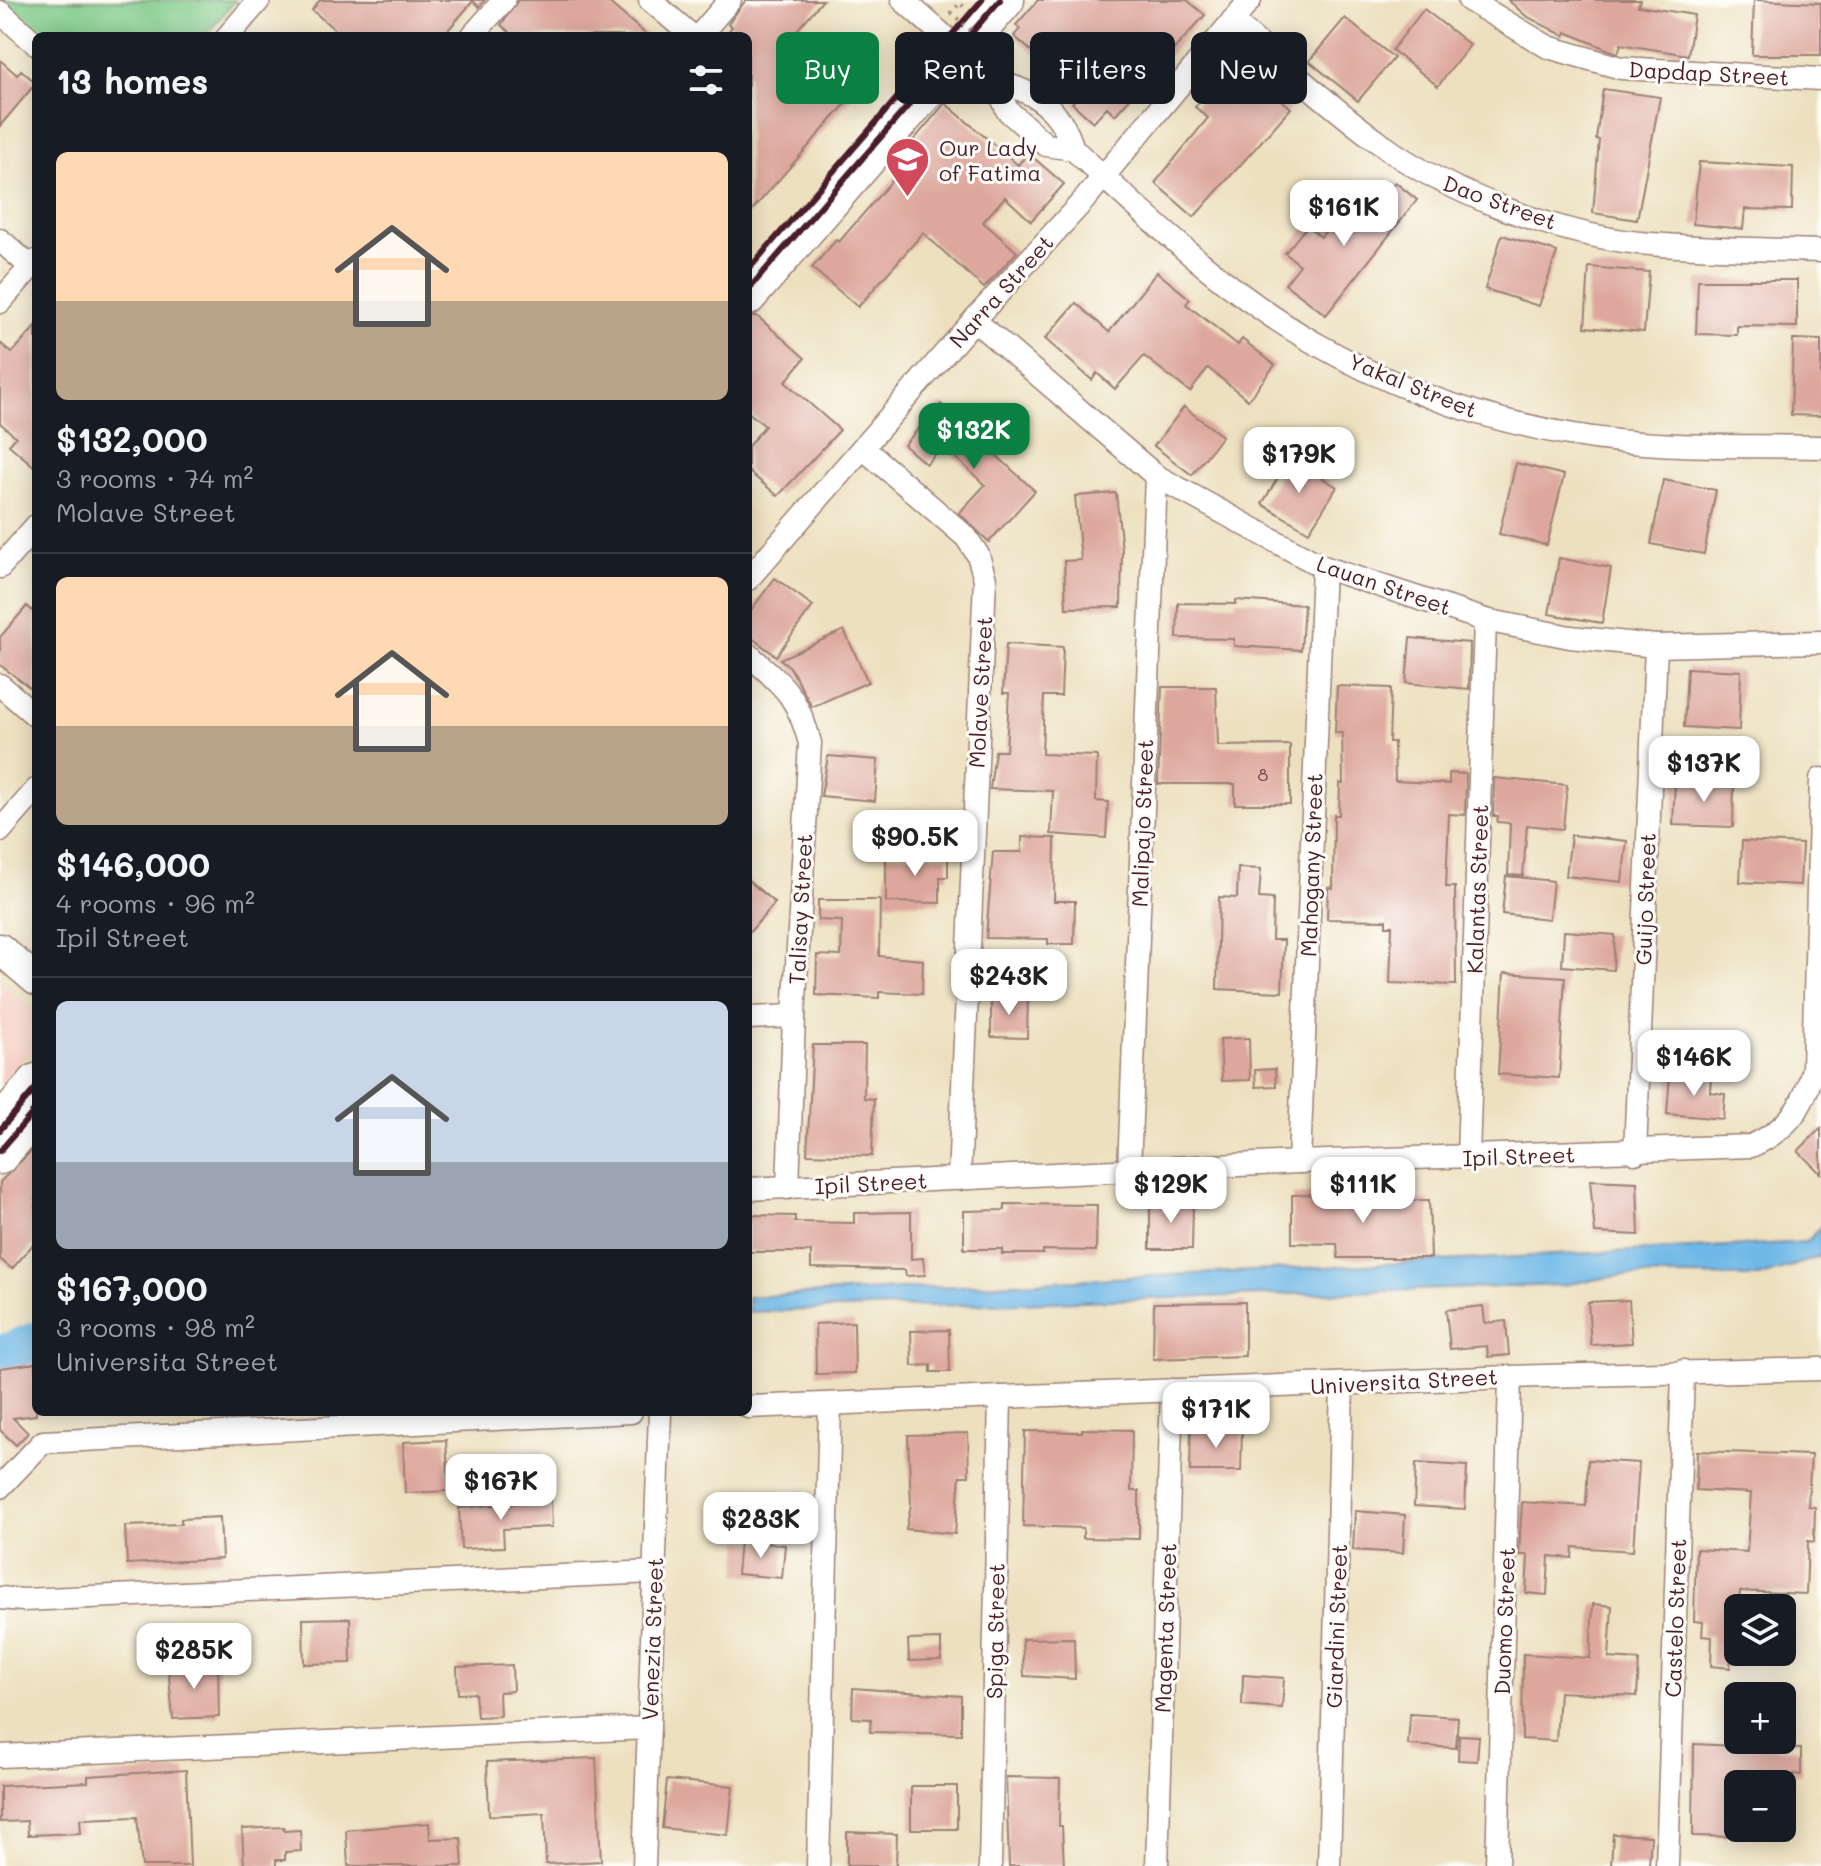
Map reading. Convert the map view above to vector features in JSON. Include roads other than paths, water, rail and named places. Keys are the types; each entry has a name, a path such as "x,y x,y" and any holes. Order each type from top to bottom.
{"main road":[{"path":"752,260 964,25 1007,0"},
{"path":"752,293 964,25"},
{"path":"0,1122 32,1086"},
{"path":"0,1157 32,1121"}],"street":[{"path":"231,32 259,0"},
{"path":"476,32 504,0"},
{"path":"650,0 687,32"},
{"path":"702,32 730,0"},
{"name":"Yakal Street","path":"903,0 964,25 996,82 1007,110 1046,145 1073,149 1257,305 1311,341 1410,389 1524,426 1623,441 1821,447"},
{"name":"Narra Street","path":"752,574 974,320 1104,177 1250,0"},
{"name":"Dapdap Street","path":"1469,0 1548,47 1621,68 1821,79"},
{"path":"0,12 32,40"},
{"name":"Dao Street","path":"1232,21 1382,145 1436,178 1475,197 1550,223 1636,242 1821,251"},
{"path":"0,240 32,263"},
{"path":"0,302 32,266"},
{"name":"Lauan Street","path":"974,320 1156,476 1323,567 1485,620 1570,637 1656,646 1821,642"},
{"name":"Molave Street","path":"863,448 966,537 978,555 985,579 959,1179"},
{"name":"Malipajo Street","path":"1129,1170 1156,476"},
{"path":"0,567 32,531"},
{"name":"Mahogany Street","path":"1299,1162 1323,567"},
{"name":"Kalantas Street","path":"1468,1158 1485,620"},
{"name":"Guijo Street","path":"1635,1153 1656,646"},
{"name":"Talisay Street","path":"752,658 783,685 801,709 810,743 794,1016 788,1188"},
{"path":"0,685 32,713"},
{"name":"Ipil Street","path":"752,1189 1299,1162 1635,1153 1751,1146 1777,1135 1796,1114 1808,1092 1813,1068 1821,779"},
{"path":"0,831 32,795"},
{"path":"0,949 32,977"},
{"path":"752,1018 794,1016"},
{"name":"Universita Street","path":"752,1407 1510,1377 1821,1369"},
{"name":"Castelo Street","path":"1667,1866 1683,1371"},
{"name":"Duomo Street","path":"1497,1866 1510,1377"},
{"name":"Giardini Street","path":"1329,1866 1342,1385"},
{"name":"Magenta Street","path":"1157,1866 1172,1390"},
{"name":"Spiga Street","path":"990,1866 1000,1397"},
{"path":"818,1866 830,1404"},
{"path":"0,1487 43,1442 553,1416"},
{"name":"Venezia Street","path":"644,1866 660,1416"},
{"path":"0,1598 39,1600 654,1572"},
{"path":"0,1756 649,1728"}],"water":[{"path":"1821,1226 1821,1254 1759,1277 1623,1275 1562,1285 752,1312 752,1297 1807,1242"}],"waterway":[{"path":"0,1356 32,1344"}],"railway":[{"path":"752,265 982,0"},
{"path":"752,285 1000,0"},
{"path":"0,1130 32,1093"},
{"path":"0,1151 32,1114"}],"place":[{"name":"Our Lady of Fatima","path":"908,199"}]}
